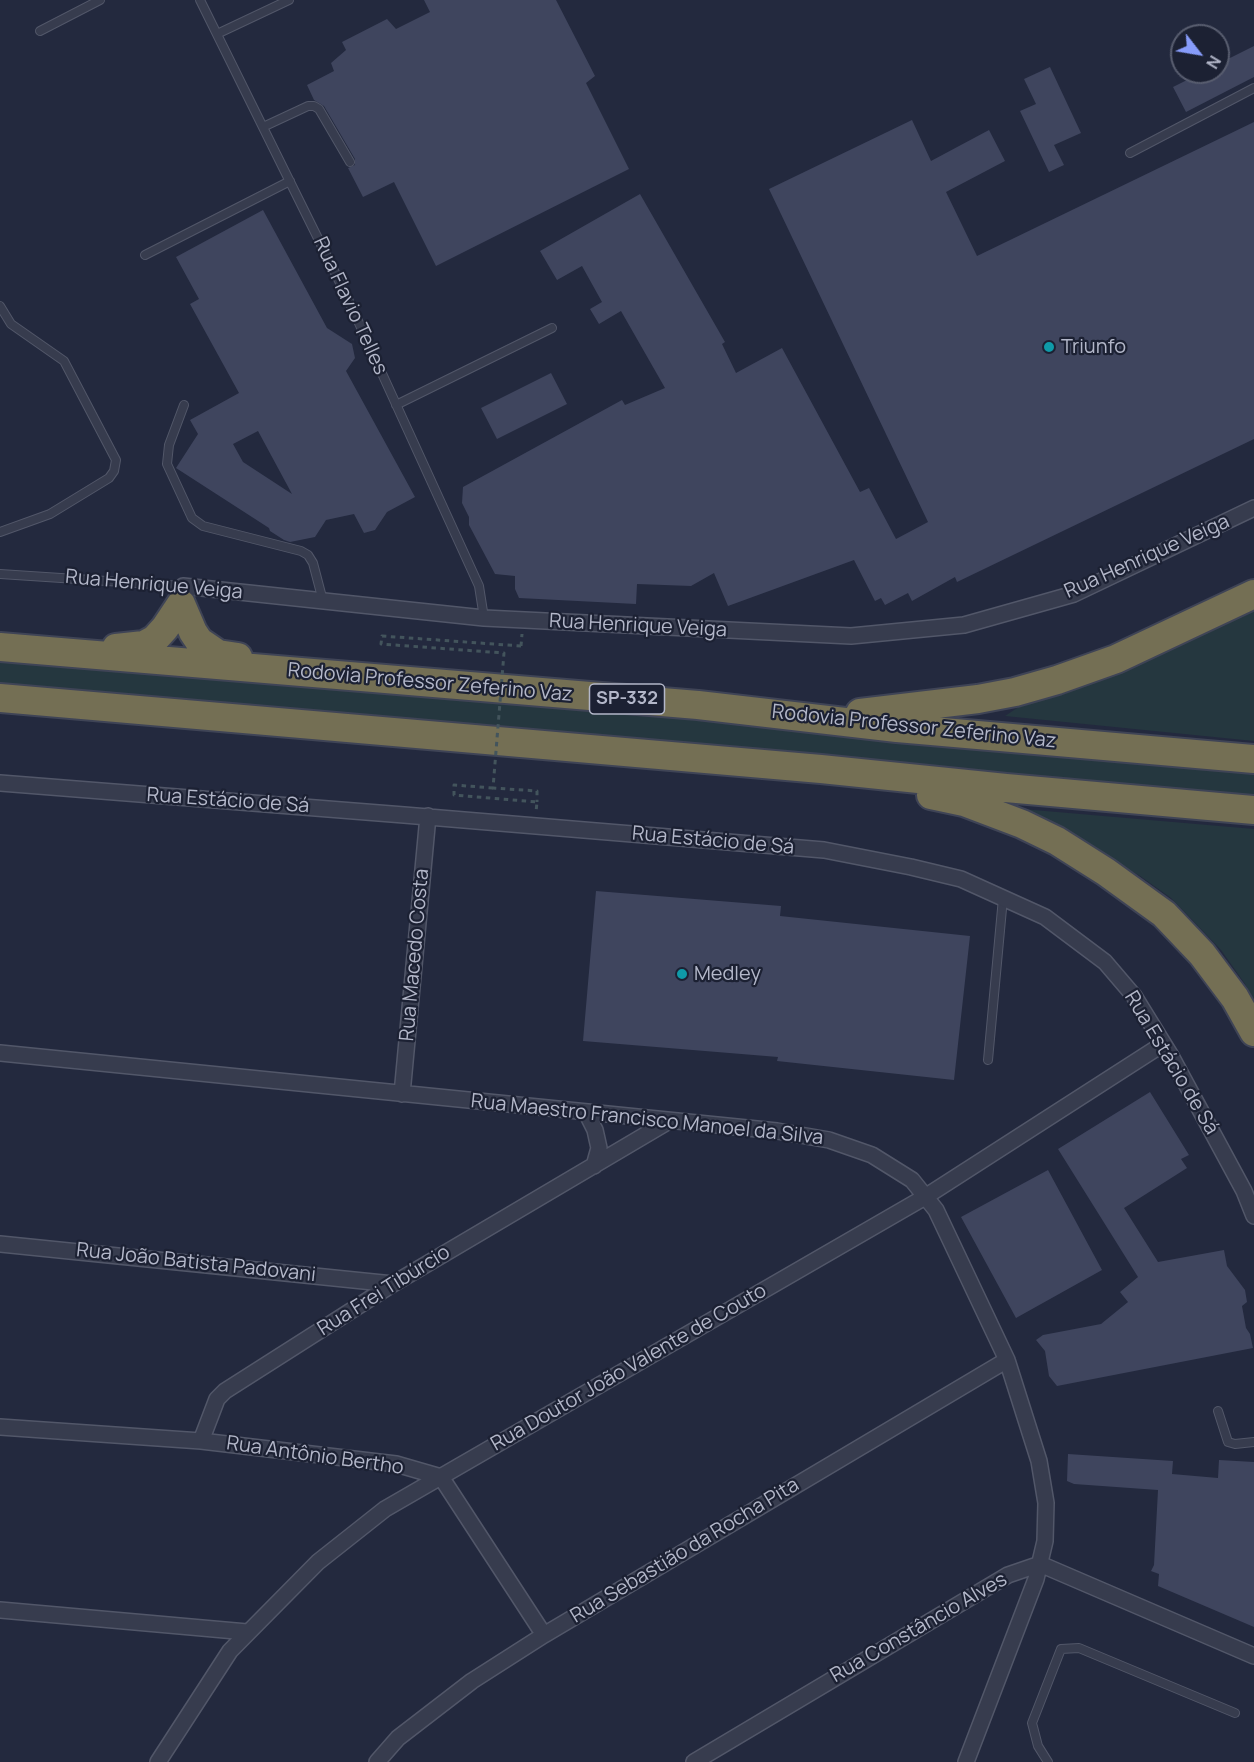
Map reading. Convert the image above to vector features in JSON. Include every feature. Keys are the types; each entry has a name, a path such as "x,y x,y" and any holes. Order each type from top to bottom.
{"highway":[{"path":"698,705 862,713 978,699 1015,692 1116,659 1254,594"},
{"path":"1,647 129,648 144,645 155,639 165,628 182,595"},
{"path":"182,595 193,632 199,641 218,654 337,675"},
{"name":"Rodovia Professor Zeferino Vaz","path":"1,647 698,705 897,728 1254,759"},
{"path":"0,698 821,769 1254,810"},
{"path":"821,769 964,802 1022,824 1057,841 1106,872 1164,914 1202,954 1235,998 1254,1032"}],"street":[{"name":"Rua Henrique Veiga","path":"182,595 323,601 484,618 850,636 964,625 1074,594 1254,508"},
{"name":"Rua Estácio de Sá","path":"0,783 824,850 961,879 1045,917 1105,962 1134,996 1172,1056 1244,1191 1254,1216"},
{"name":"Rua Macedo Costa","path":"402,1094 428,816"},
{"name":"Rua Doutor João Valente de Couto","path":"158,1762 230,1651 247,1632 318,1562 386,1509 925,1197 1163,1044"},
{"name":"Rua Maestro Francisco Manoel da Silva","path":"0,1053 777,1131 829,1140 872,1155 912,1180 936,1210 1007,1360 1039,1461 1046,1503 1045,1541 1036,1579 966,1762"},
{"path":"586,1112 595,1130 599,1148 594,1166"},
{"name":"Rua Frei Tibúrcio","path":"201,1441 220,1395 393,1284 669,1121"},
{"name":"Rua João Batista Padovani","path":"0,1244 393,1284"},
{"name":"Rua Sebastião da Rocha Pita","path":"377,1762 398,1738 463,1688 544,1635 1007,1360"},
{"name":"Rua Antônio Bertho","path":"0,1427 201,1441 396,1464 441,1477"},
{"path":"441,1477 544,1635"},
{"path":"1040,1564 1254,1656"},
{"name":"Rua Constâncio Alves","path":"694,1762 1008,1575 1040,1564"},
{"path":"0,1610 247,1632"}],"lane":[{"path":"40,31 100,0"},
{"name":"Rua Flavio Telles","path":"200,0 348,299 479,586 484,618"},
{"path":"217,34 289,0"},
{"path":"1130,153 1254,88"},
{"path":"263,128 308,106 315,106 319,109 350,162"},
{"path":"145,255 290,181"},
{"path":"0,306 11,324 64,361 116,460 114,471 109,478 50,514 0,532"},
{"path":"396,405 552,328"},
{"path":"184,405 169,445 167,464 192,518 203,526 301,551 308,555 313,563 323,601"},
{"name":"Rua Henrique Veiga","path":"0,574 182,595"},
{"path":"988,1060 1003,897"},
{"path":"1218,1411 1228,1442 1235,1444 1254,1442"},
{"path":"1048,1762 1038,1746 1032,1722 1061,1649 1079,1648 1235,1713"}],"path":[{"path":"493,788 504,653 381,644 382,636 521,646"},
{"path":"454,785 493,788 537,791 537,802 454,795 454,785"}],"shaded area":[{"path":"1254,608 1254,741 1005,716 1029,700"},
{"path":"0,660 464,698 1254,768 1254,795 462,724 0,687"},
{"path":"1022,809 1254,829 1254,1001 1221,950 1171,898 1140,876"}],"building":[{"path":"424,0 556,0 595,76 586,83 629,169 436,266 394,182 363,197 348,168 355,165 355,159 324,106 314,100 307,85 334,71 331,63 346,50 342,42 387,19 396,29 430,12"},
{"path":"1254,46 1254,77 1186,112 1173,87 1179,84 1230,84 1230,58"},
{"path":"1050,67 1081,133 1054,145 1064,165 1049,172 1020,111 1036,104 1024,79"},
{"path":"912,120 931,161 989,130 1005,161 946,192 977,256 1254,122 1254,439 957,582 955,577 912,601 908,593 885,605 881,598 875,601 854,560 728,606 714,573 691,586 637,584 636,604 519,598 515,589 515,576 495,574 469,525 469,517 462,503 463,487 622,400 625,405 665,388 621,311 599,324 590,309 602,302 582,266 557,280 540,251 640,194 725,342 722,344 736,373 782,348 860,492 869,488 896,539 928,522 769,189"},
{"path":"263,210 327,328 352,344 355,358 346,371 415,497 387,512 375,530 364,533 354,514 326,520 315,537 290,542 176,468 198,434 190,420 239,393 190,304 199,299 176,257","holes":["258,431 292,494 243,462 233,444"]},
{"path":"551,373 567,404 497,439 481,408"},
{"path":"596,891 781,906 780,916 970,936 954,1080 777,1061 778,1057 583,1041"},
{"path":"1150,1092 1189,1155 1181,1159 1187,1168 1124,1208 1158,1262 1224,1250 1227,1266 1245,1290 1247,1302 1242,1306 1253,1348 1057,1386 1049,1376 1045,1351 1036,1340 1043,1335 1101,1324 1128,1302 1120,1292 1138,1277 1058,1149"},
{"path":"1048,1170 1102,1270 1016,1318 961,1217"},
{"path":"1068,1454 1173,1461 1172,1474 1218,1478 1219,1460 1254,1462 1254,1627 1158,1586 1159,1574 1151,1571 1154,1565 1158,1490 1074,1484 1067,1481"}],"place":[{"name":"Triunfo","path":"1049,347"},
{"name":"Medley","path":"682,974"}]}
